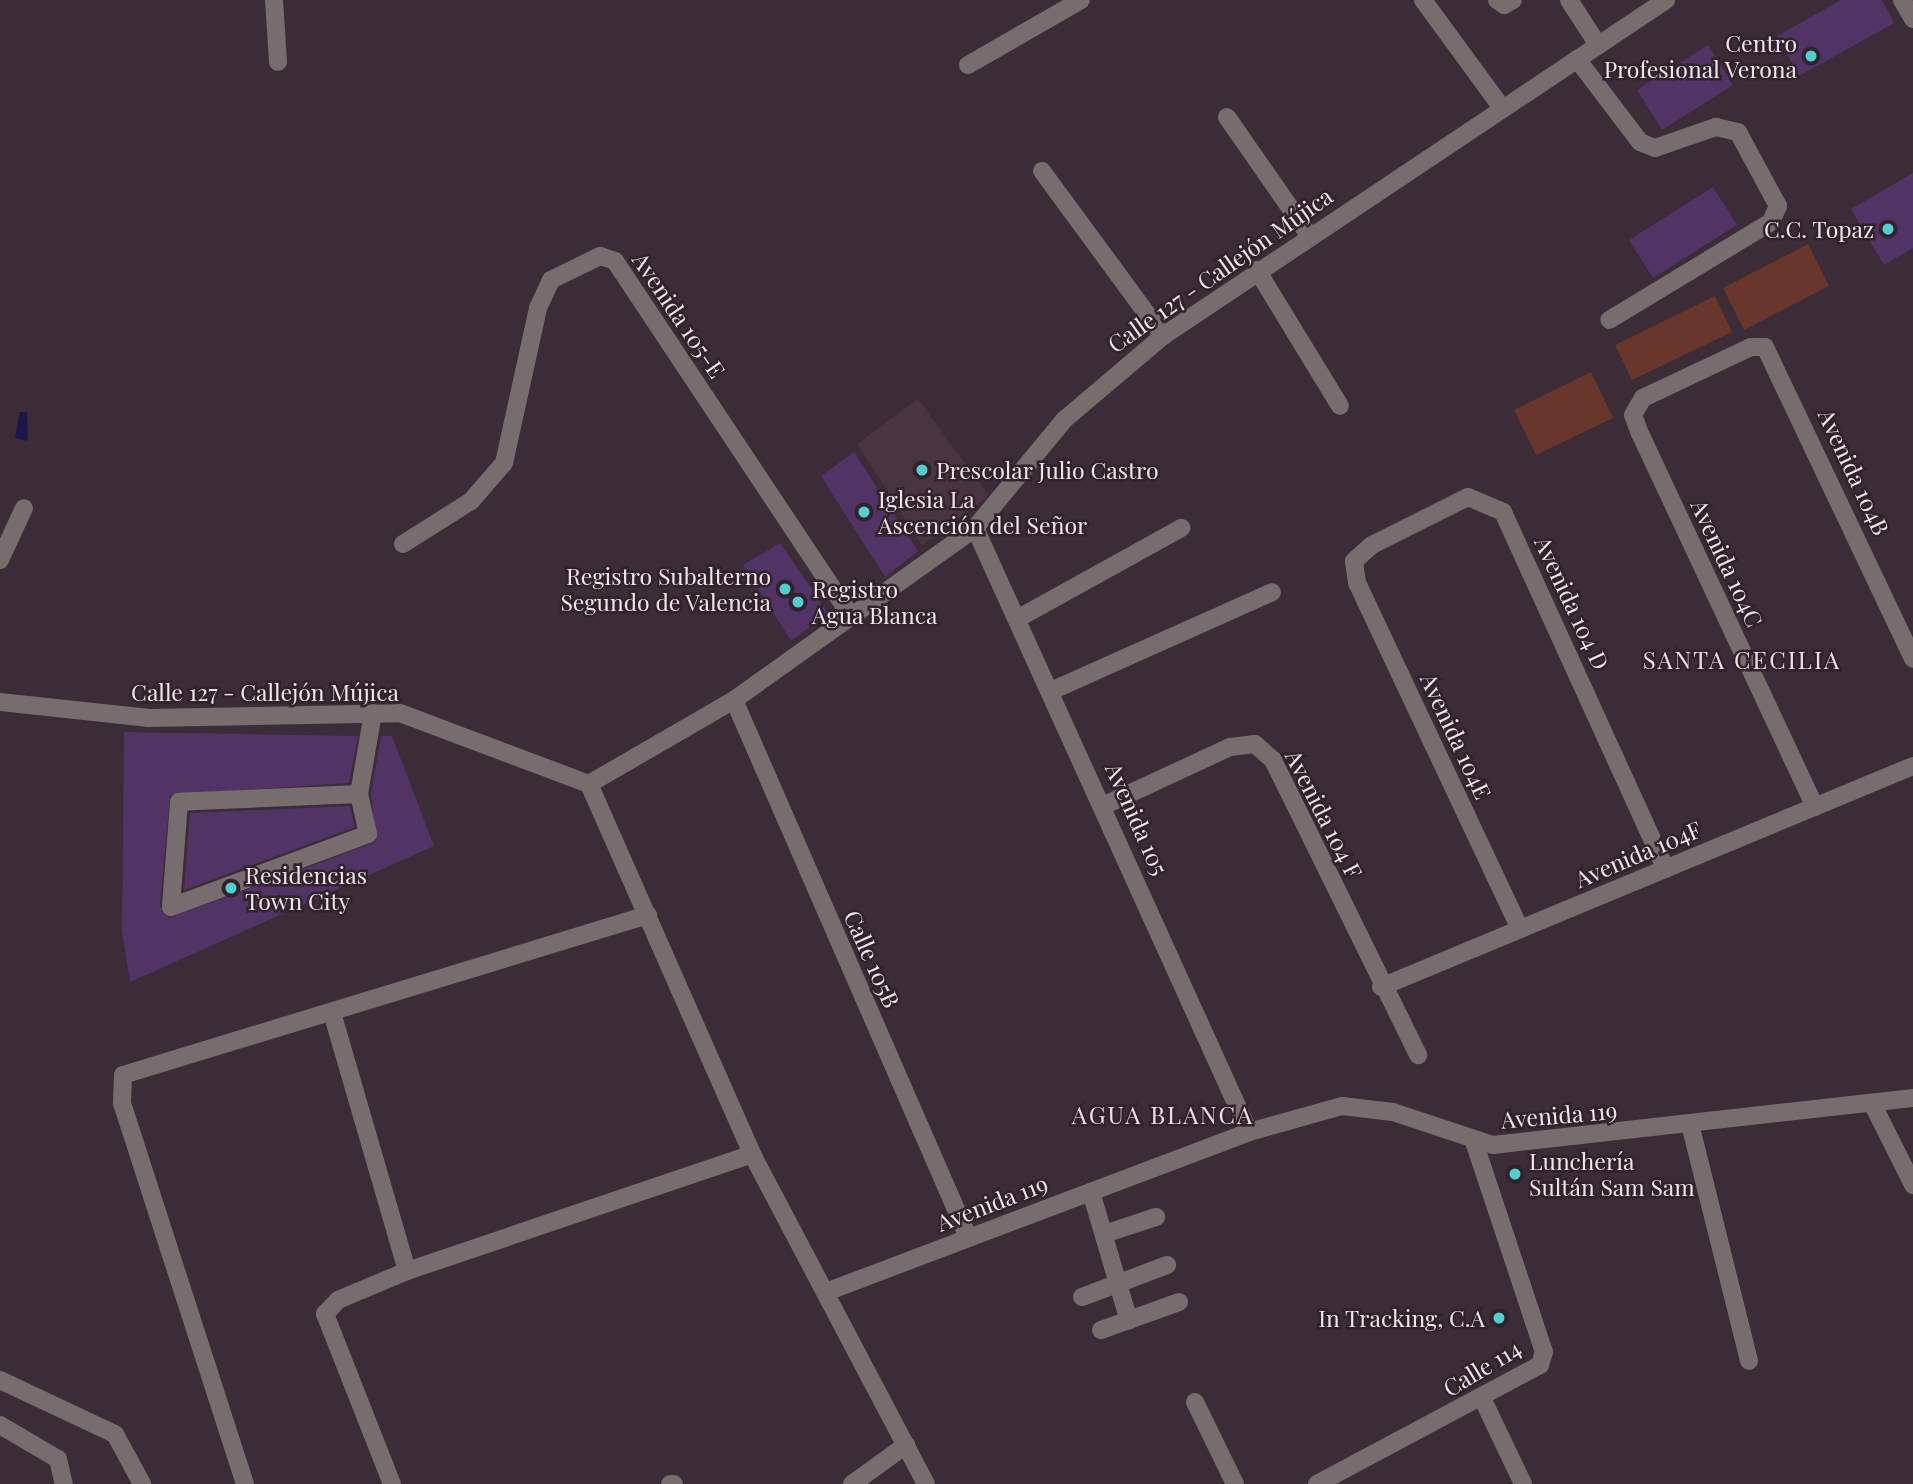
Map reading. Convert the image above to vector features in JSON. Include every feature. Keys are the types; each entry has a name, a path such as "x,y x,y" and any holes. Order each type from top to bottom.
{"street":[{"path":"274,0 278,62"},
{"path":"1423,0 1502,108"},
{"path":"1497,0 1504,5 1513,0"},
{"path":"1569,0 1598,45"},
{"name":"Calle 127 - Callejón Mújica","path":"6,702 149,718 400,713 589,784 734,700 975,528 1064,420 1163,336 1309,235 1667,0"},
{"path":"1902,0 1913,19"},
{"path":"968,65 1074,2"},
{"path":"1577,59 1640,142 1655,148 1716,127 1738,132 1778,206 1772,222 1609,320"},
{"path":"1227,117 1309,235"},
{"path":"1042,171 1163,336"},
{"name":"Avenida 105-E","path":"403,544 471,501 504,463 538,308 551,280 600,256 615,261 851,615"},
{"path":"1257,270 1340,406"},
{"name":"Avenida 104B","path":"1633,415 1654,389 1751,347 1765,347 1913,659"},
{"name":"Avenida 104C","path":"1633,415 1815,807"},
{"name":"Avenida 104 D","path":"1354,561 1468,497 1503,512 1666,869"},
{"path":"0,560 24,508"},
{"name":"Avenida 105","path":"975,528 1105,805 1249,1132"},
{"path":"1017,619 1181,528"},
{"name":"Avenida 104E","path":"1354,561 1357,583 1520,929"},
{"path":"1051,691 1272,592"},
{"name":"Calle 105B","path":"734,700 968,1237"},
{"path":"359,794 179,802 171,907 368,834 359,794 373,713"},
{"name":"Avenida 104 F","path":"1105,805 1230,747 1255,744 1273,760 1381,987 1418,1055"},
{"name":"Avenida 104F","path":"1381,987 1913,766"},
{"path":"589,784 752,1154 926,1484"},
{"path":"246,1484 117,1087 123,1075 333,1016 648,915"},
{"path":"333,1016 407,1271"},
{"name":"Avenida 119","path":"826,1292 1249,1132 1342,1106 1393,1112 1474,1142 1691,1128 1913,1098"},
{"path":"1872,1103 1913,1185"},
{"path":"1691,1128 1749,1361"},
{"name":"Calle 114","path":"1329,1481 1530,1374 1544,1352 1474,1142"},
{"path":"392,1484 325,1314 338,1300 407,1271 752,1154"},
{"path":"1091,1192 1129,1321"},
{"path":"1104,1234 1156,1217"},
{"path":"1082,1297 1118,1281 1167,1265"},
{"path":"1101,1330 1179,1302"},
{"path":"0,1380 115,1434 142,1484"},
{"path":"1483,1399 1523,1484"},
{"path":"1195,1402 1235,1484"},
{"path":"0,1425 58,1459 64,1484"},
{"path":"852,1484 906,1445"}],"shaded area":[{"path":"1808,244 1829,286 1744,330 1723,288"},
{"path":"1715,296 1732,332 1632,380 1615,345"},
{"path":"1591,372 1613,418 1536,455 1514,410"},
{"name":"Prescolar Julio Castro","path":"918,399 989,496 922,545 857,444"},
{"path":"20,412 27,412 28,441 15,438"}],"building":[{"name":"Centro Profesional Verona","path":"1841,0 1882,0 1894,23 1799,76 1777,36"},
{"path":"1708,45 1733,85 1662,130 1637,90"},
{"name":"C.C. Topaz","path":"1913,173 1913,248 1884,265 1851,209"},
{"path":"1713,187 1737,225 1653,278 1629,240"},
{"path":"854,452 918,551 885,577 821,476"},
{"name":"Registro Subalterno Segundo de Valencia","path":"780,543 828,613 791,641 743,565"},
{"name":"Residencias Town City","path":"124,732 358,736 349,783 170,795 160,906 169,918 376,842 371,794 381,736 392,736 434,846 130,982 122,931"},
{"path":"350,806 355,827 184,890 190,813"}],"place":[{"name":"Centro Profesional Verona","path":"1811,56"},
{"name":"C.C. Topaz","path":"1888,229"},
{"name":"Prescolar Julio Castro","path":"922,470"},
{"name":"Iglesia La Ascención del Señor","path":"864,512"},
{"name":"Registro Subalterno Segundo de Valencia","path":"785,589"},
{"name":"Registro Agua Blanca","path":"798,602"},
{"name":"Residencias Town City","path":"231,888"},
{"name":"Lunchería Sultán Sam Sam","path":"1515,1174"},
{"name":"In Tracking, C.A","path":"1499,1318"}],"district":[{"name":"SANTA CECILIA","path":"1742,660"},
{"name":"AGUA BLANCA","path":"1163,1115"}]}
